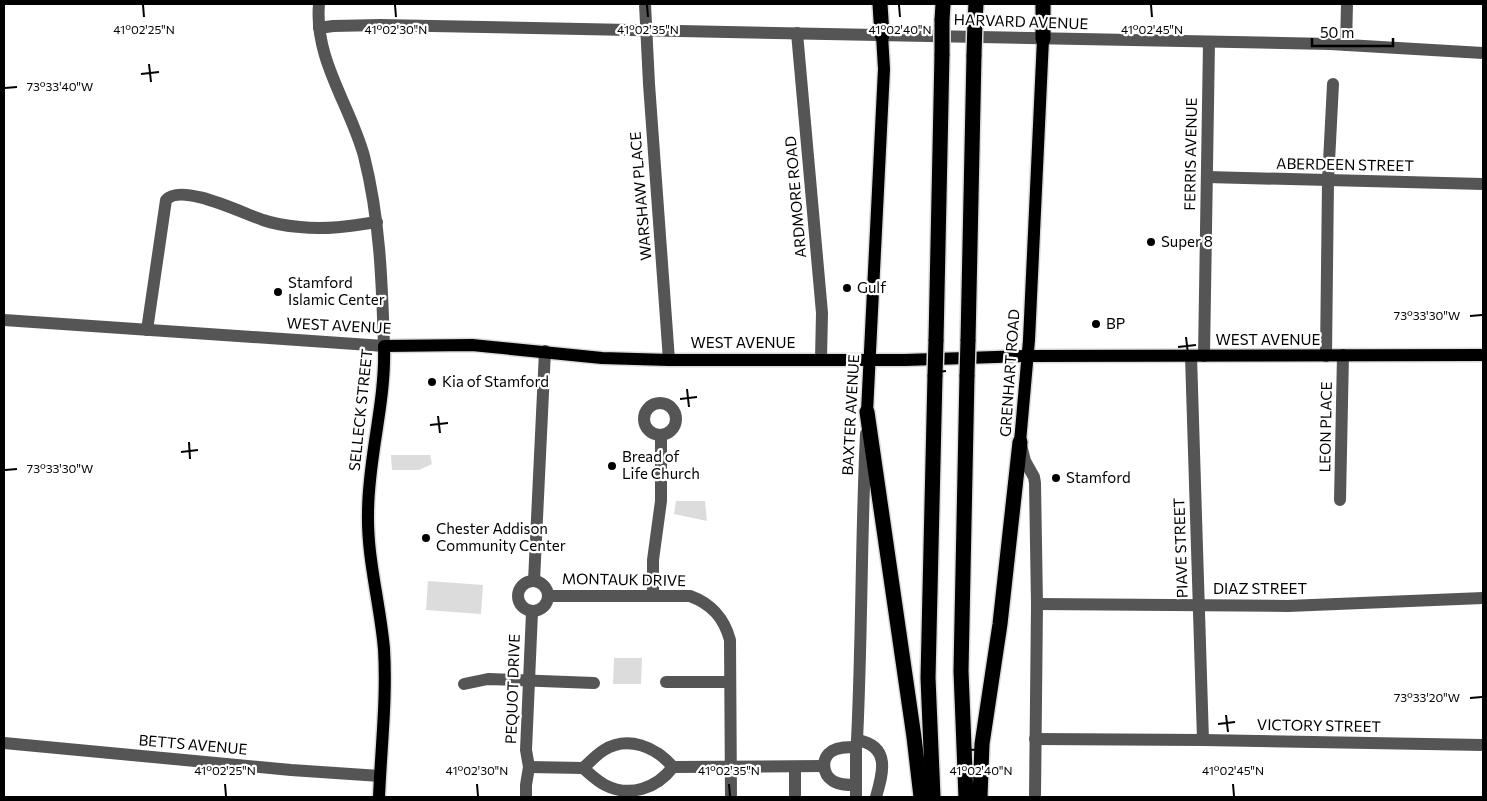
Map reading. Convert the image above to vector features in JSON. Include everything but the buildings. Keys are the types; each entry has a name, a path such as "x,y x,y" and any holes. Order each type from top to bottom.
{"highway":[{"path":"880,4 882,35"},
{"path":"933,797 928,669 943,4"},
{"path":"966,797 961,671 976,4"},
{"path":"1043,4 1043,39"},
{"path":"867,412 913,729 921,797"},
{"path":"980,797 982,744 1000,624 1020,442"}],"main road":[{"name":"BAXTER AVENUE","path":"867,412 884,69 882,35"},
{"name":"GRENHART ROAD","path":"1020,442 1033,274 1043,39"},
{"name":"WEST AVENUE","path":"384,346 468,344 615,358 669,360 1027,356 1483,355"},
{"name":"SELLECK STREET","path":"379,797 384,660 380,616 370,549 368,514 370,475 384,372 384,346"}],"street":[{"name":"SELLECK STREET","path":"319,4 318,28 325,58 359,141 368,176 381,258 384,346"},
{"name":"WARSHAW PLACE","path":"645,4 648,84 669,360"},
{"path":"1346,45 1347,4"},
{"name":"HARVARD AVENUE","path":"318,28 380,25 797,33 1346,45 1483,53"},
{"name":"ARDMORE ROAD","path":"797,33 822,313 821,359"},
{"name":"FERRIS AVENUE","path":"1197,356 1206,177 1209,42"},
{"path":"1326,356 1328,181 1333,84"},
{"name":"ABERDEEN STREET","path":"1206,177 1483,184"},
{"path":"147,330 166,200 169,196 174,194 186,195 232,206 263,220 301,227 334,228 376,222"},
{"name":"WEST AVENUE","path":"4,320 384,346"},
{"path":"534,581 545,351"},
{"name":"LEON PLACE","path":"1340,500 1343,355"},
{"name":"PIAVE STREET","path":"1197,356 1203,740"},
{"name":"BAXTER AVENUE","path":"856,791 856,744 860,693 862,504 867,412"},
{"path":"653,596 653,560 661,501 661,435"},
{"name":"GRENHART ROAD","path":"1020,442 1025,462 1035,483 1037,604 1035,797"},
{"path":"534,581 541,583 546,588 548,596 544,607 532,612 521,606 518,592 527,582 534,581"},
{"name":"MONTAUK DRIVE","path":"548,596 690,596 706,603 718,614 727,629 730,640 731,797"},
{"name":"DIAZ STREET","path":"1037,604 1288,606 1483,598"},
{"name":"PEQUOT DRIVE","path":"526,797 529,767 526,750 532,612"},
{"path":"464,684 488,679 594,683"},
{"path":"666,682 730,682"},
{"name":"VICTORY STREET","path":"1035,739 1483,745"},
{"path":"856,791 832,781 826,774 824,766 825,760 831,751 864,741 876,748 882,759 883,774 876,797"},
{"name":"BETTS AVENUE","path":"4,743 291,770 380,776"},
{"path":"583,768 604,749 619,745 635,744 651,748 673,767 824,766"},
{"path":"529,767 583,768 604,784 615,789 629,790 651,786 667,775 673,767"},
{"path":"795,767 795,797"}],"shaded area":[{"path":"391,455 430,455 432,464 419,470 392,470"},
{"path":"676,501 705,501 707,521 674,514"},
{"path":"428,581 483,585 481,614 426,610"},
{"path":"614,658 642,658 641,684 613,684"}],"place":[{"name":"Super 8","path":"1151,242"},
{"name":"Gulf","path":"847,288"},
{"name":"Stamford Islamic Center","path":"278,292"},
{"name":"BP","path":"1096,324"},
{"name":"Kia of Stamford","path":"432,382"},
{"name":"Bread of Life Church","path":"612,466"},
{"name":"Stamford","path":"1056,478"},
{"name":"Chester Addison Community Center","path":"426,538"}]}
